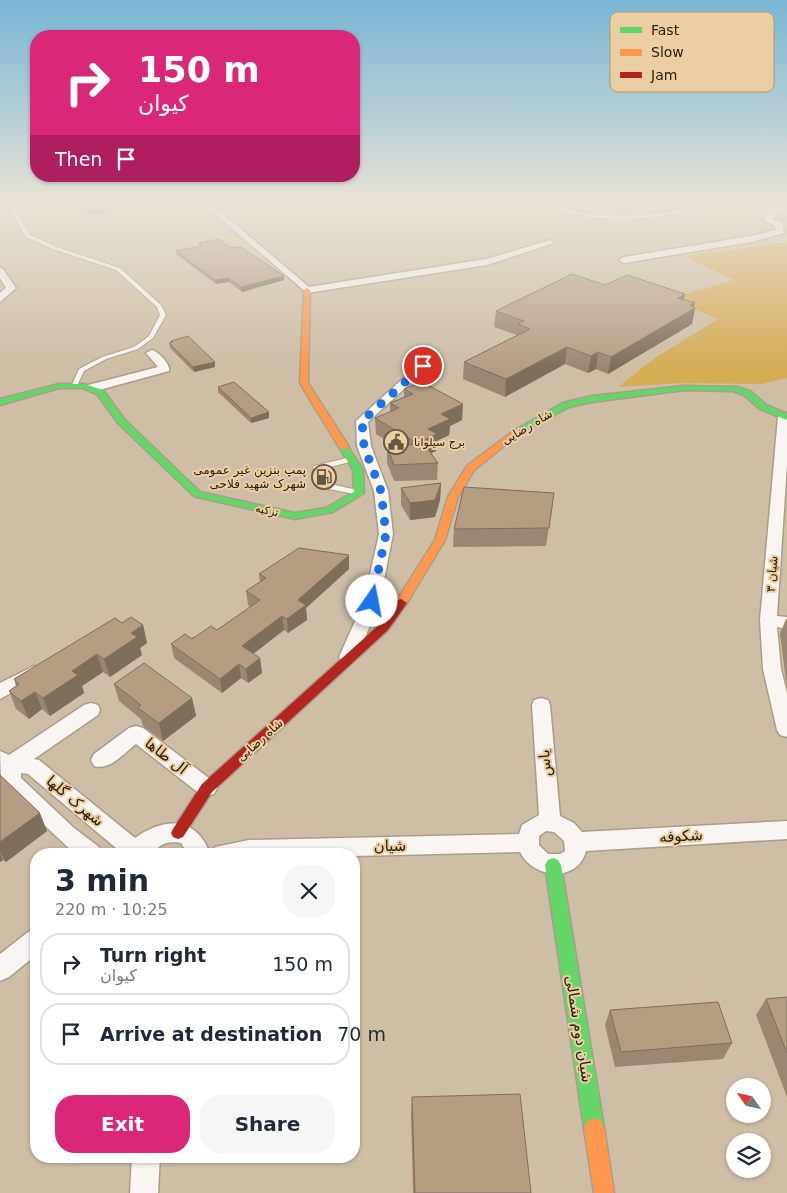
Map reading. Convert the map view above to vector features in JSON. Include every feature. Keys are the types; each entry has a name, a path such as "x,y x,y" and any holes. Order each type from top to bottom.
{"street":[{"path":"269,258 306,290 487,262 501,258"},
{"path":"624,260 638,258"},
{"path":"0,271 11,288 0,298"},
{"path":"306,290 304,383 358,470 359,493"},
{"path":"0,402 59,386 75,385 92,388 165,369 152,353"},
{"path":"346,662 372,601 386,534 381,491 364,446 362,421 423,366"},
{"name":"تزکیه","path":"92,388 100,392 121,421 197,494 295,516 329,510 359,493"},
{"name":"شاه رضایی","path":"178,833 207,788 384,627 413,587 440,540 453,496 470,468 512,434 566,405 592,399 684,388 734,390 746,393 763,407 786,417"},
{"name":"شیان ۳","path":"786,417 768,620 772,669 787,730"},
{"path":"768,620 787,623"},
{"path":"0,692 49,664"},
{"name":"یاس","path":"541,704 550,822"},
{"path":"3,765 91,710"},
{"name":"آل طاها","path":"101,760 136,733 207,788"},
{"name":"شهرک گلها","path":"3,765 32,766 129,848"},
{"name":"شهرک گلها","path":"3,765 12,781 66,834 84,848"},
{"path":"550,822 569,831 576,842 574,856 562,864 553,866 538,861 533,856 527,843 530,830 542,823 550,822"},
{"name":"شکوفه","path":"576,842 787,830"},
{"path":"138,848 148,839 158,834 178,833 194,842 196,848"},
{"name":"شیان","path":"295,848 527,843"},
{"name":"شیان دوم شمالی","path":"553,866 604,1193"},
{"path":"0,969 30,945"},
{"path":"144,1193 146,1163"}],"lane":[{"path":"75,385 81,370 104,358 136,348 152,337 163,315 159,306 118,269 84,258"},
{"path":"351,459 317,468 332,487 359,493"}],"shaded area":[{"path":"687,258 787,258 787,378 761,384 682,383 618,387 655,358 718,319 669,299 734,280"}],"building":[{"path":"185,258 257,258 284,276 241,287 228,278 215,280"},
{"path":"572,274 605,285 627,275 685,294 678,298 695,303 690,305 695,308 611,357 598,352 591,356 567,347 506,379 464,362 530,329 518,324 524,321 496,311"},
{"path":"188,336 215,362 193,367 169,343"},
{"path":"234,382 269,412 251,418 218,387"},
{"path":"422,382 463,404 441,414 450,419 428,429 437,434 417,443 375,418 399,408 390,403 413,394 404,389"},
{"path":"424,444 438,463 394,465 387,446"},
{"path":"441,483 435,500 410,503 401,488"},
{"path":"464,487 554,493 549,528 454,529"},
{"path":"299,548 349,555 298,600 306,605 287,619 282,616 242,646 260,658 246,669 239,664 220,679 171,644 185,634 192,639 211,626 217,630 260,600 246,591 266,578 259,574"},
{"path":"131,617 143,625 131,633 137,637 104,659 97,654 72,671 78,675 43,698 35,692 21,701 9,691 19,684 14,679 115,618 122,623"},
{"path":"144,663 192,698 159,723 138,708 141,705 114,684"},
{"path":"0,775 40,813 0,842"},
{"path":"787,997 787,1053 766,999"},
{"path":"718,1002 732,1043 621,1052 610,1010"},
{"path":"520,1094 531,1193 415,1193 412,1097"}],"traffic: fast":[{"path":"0,402 59,386 84,386 100,392 121,421 197,494 295,516 329,510 359,493 358,470 344,447"},
{"path":"516,432 566,405 592,399 684,388 734,389 747,393 763,407 787,417"},
{"path":"553,865 594,1128"}],"traffic: slow":[{"path":"307,290 304,383 344,447"},
{"path":"401,603 440,540 453,497 470,468 516,432"},
{"path":"594,1128 604,1193"}],"traffic: jam":[{"path":"178,833 207,788 384,627 401,603"}],"place":[{"name":"برج سیلوانا","path":"396,442"},
{"name":"پمپ بنزین غیر عمومی شهرک شهید فلاحی","path":"324,477"}],"route":[{"path":"372,601 386,534 381,491 364,446 362,421 423,366"}]}
